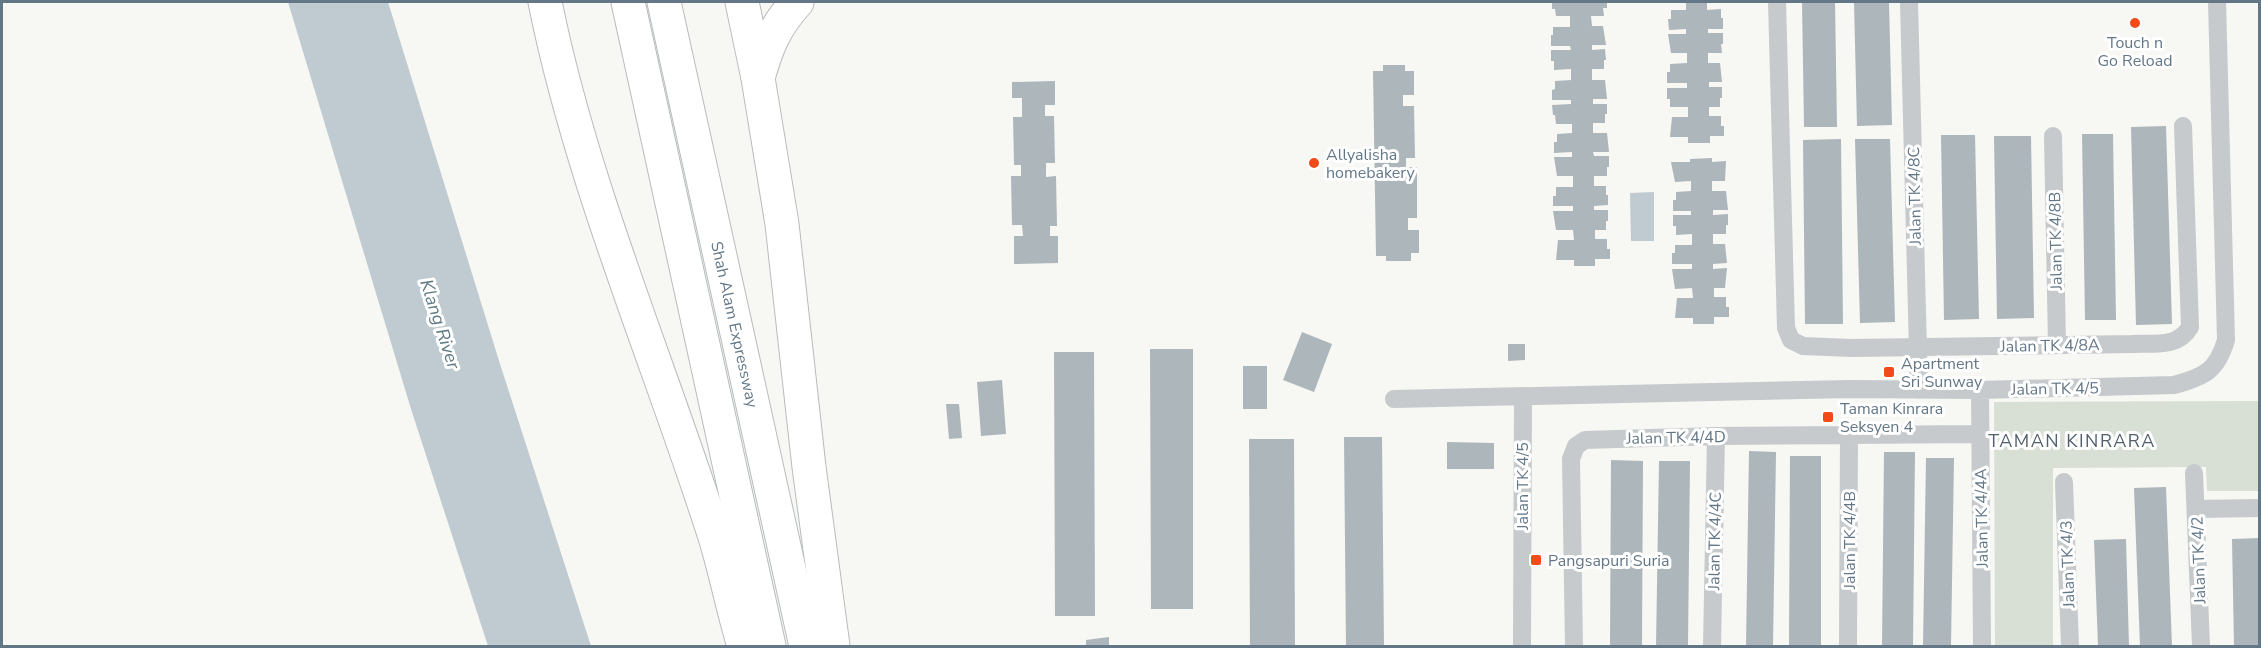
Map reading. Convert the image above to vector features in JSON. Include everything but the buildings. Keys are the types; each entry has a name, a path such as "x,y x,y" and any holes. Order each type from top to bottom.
{"highway":[{"path":"519,2 527,8 554,47"},
{"path":"545,2 554,47 591,175 716,539 744,646"},
{"name":"Shah Alam Expressway","path":"628,2 769,646"},
{"name":"Shah Alam Expressway","path":"664,2 806,646"},
{"path":"742,2 758,78 782,224 809,467 833,646"},
{"path":"758,78 766,48 781,20 797,2"}],"street":[{"name":"Jalan TK 4/8A","path":"1777,2 1786,328 1791,340 1803,346 1918,348 2143,344 2175,342 2184,338 2190,327 2183,126"},
{"name":"Jalan TK 4/8C","path":"1909,2 1919,390"},
{"name":"Jalan TK 4/5","path":"1394,399 1849,389 1980,390 2174,385 2195,379 2211,370 2221,355 2226,340 2217,2"},
{"name":"Jalan TK 4/8B","path":"2053,136 2057,345"},
{"name":"Jalan TK 4/4A","path":"1980,390 1982,646"},
{"name":"Jalan TK 4/5","path":"1522,646 1523,397"},
{"name":"Jalan TK 4/4B","path":"1848,646 1849,434"},
{"name":"Jalan TK 4/4D","path":"1574,646 1571,459 1575,446 1585,440 1716,436 1980,434"},
{"name":"Jalan TK 4/4C","path":"1712,646 1716,436"},
{"name":"Jalan TK 4/2","path":"2194,473 2201,646"},
{"name":"Jalan TK 4/3","path":"2064,483 2070,646"},
{"path":"2196,508 2259,508"}],"shaded area":[{"path":"2259,401 2259,491 2207,491 2206,467 2053,468 2053,646 1995,646 1994,402"}],"water":[{"name":"Klang River","path":"288,2 388,2 500,364 591,646 488,646 411,409"},
{"path":"1654,192 1654,241 1631,241 1630,193"}],"place":[{"name":"Touch n Go Reload","path":"2135,23"},
{"name":"Allyalisha homebakery","path":"1314,163"},
{"name":"Apartment Sri Sunway","path":"1889,372"},
{"name":"Taman Kinrara Seksyen 4","path":"1828,417"},
{"name":"Pangsapuri Suria","path":"1536,560"}],"district":[{"name":"TAMAN KINRARA","path":"2072,441"}]}
